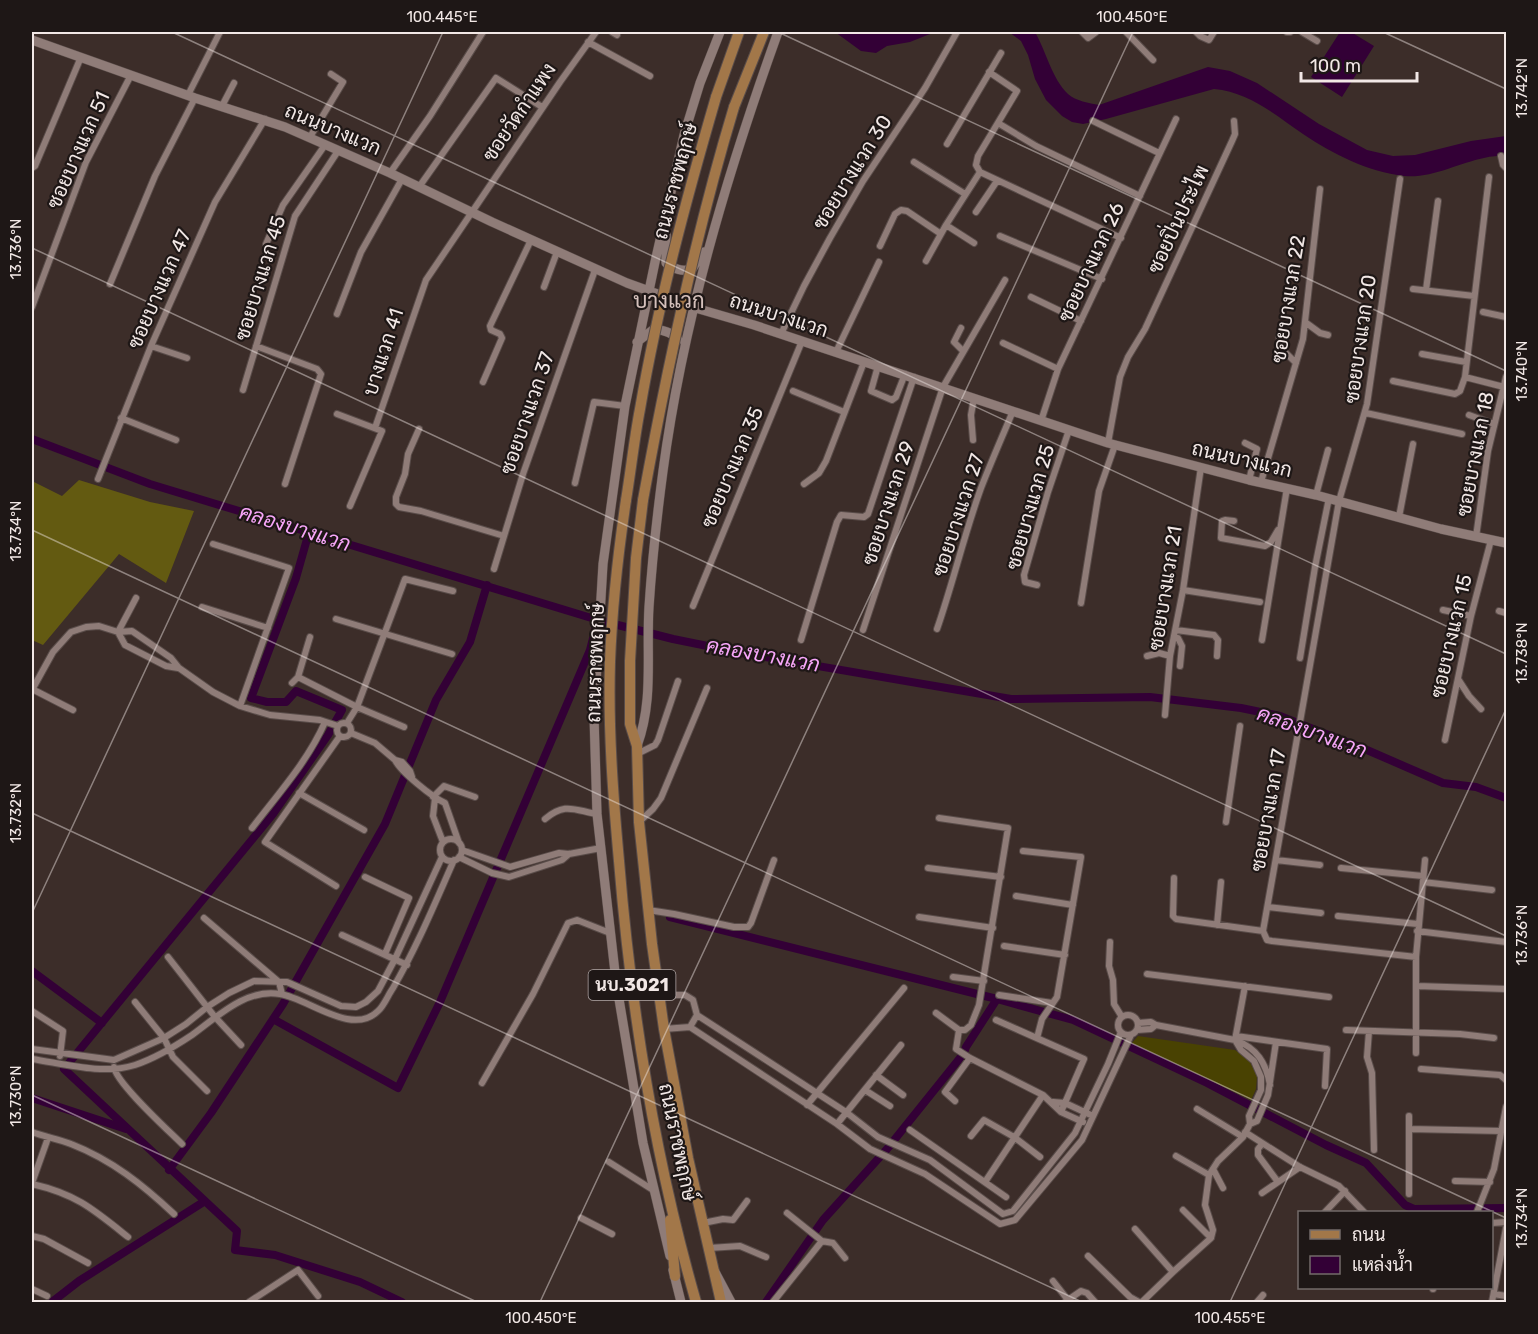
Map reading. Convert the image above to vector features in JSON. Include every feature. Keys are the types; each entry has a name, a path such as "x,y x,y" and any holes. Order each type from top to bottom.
{"main road":[{"name":"ถนนราชพฤกษ์","path":"681,1302 653,1190 624,1036 597,814 594,716 599,609 608,524 626,406 684,135 720,32"},
{"name":"ถนนราชพฤกษ์","path":"696,1302 666,1176 643,1061 623,916 613,789 610,663 616,572 640,408 656,329 684,210 716,98 739,32"},
{"name":"ถนนราชพฤกษ์","path":"721,1302 676,1101 659,995 639,822 637,750 629,714 630,661 636,558 643,501 676,330 703,217 735,107 764,32"},
{"name":"ถนนราชพฤกษ์","path":"637,750 646,718 649,608 663,470 684,350 716,226 778,32"},
{"name":"ถนนบางแวก","path":"32,40 309,137 596,270 694,308 782,334 1111,444 1506,543"},
{"path":"667,211 666,262 684,271 692,269 699,261 716,226"},
{"path":"638,342 654,329 663,330 675,335 684,350"},
{"path":"666,1176 675,1276"},
{"name":"ถนนราชพฤกษ์","path":"714,1269 731,1302"}],"street":[{"path":"110,284 155,176 220,32"},
{"path":"390,173 430,116 483,32"},
{"name":"ซอยวัดกำแพง","path":"471,212 596,32"},
{"name":"ซอยบางแวก 30","path":"782,334 804,286 863,181 925,88 957,32"},
{"path":"1082,32 1088,38 1096,32"},
{"path":"1126,32 1153,60"},
{"path":"1196,32 1209,40 1214,32"},
{"path":"1302,32 1317,41"},
{"path":"588,42 650,76"},
{"path":"947,144 1001,53"},
{"path":"32,168 35,166 81,57"},
{"path":"989,72 1017,91 976,161 980,172 1121,238"},
{"path":"309,137 343,82 332,74"},
{"name":"ซอยบางแวก 51","path":"32,307 86,162 131,75"},
{"path":"419,187 496,78 542,107"},
{"path":"222,106 234,83"},
{"name":"ซอยบางแวก 26","path":"1041,421 1058,369 1176,119"},
{"name":"ซอยบางแวก 47","path":"98,478 151,346 215,202 265,120"},
{"path":"1093,121 1160,153"},
{"name":"ซอยปิ่นประไพ","path":"1081,603 1100,491 1111,444 1120,377 1128,357 1145,329 1232,141 1235,134 1234,121"},
{"path":"998,123 1036,146 1140,196"},
{"path":"266,244 283,205 325,145"},
{"name":"ซอยบางแวก 45","path":"243,390 295,216 338,151"},
{"path":"1501,156 1506,168"},
{"path":"914,162 965,194"},
{"path":"926,261 980,172"},
{"path":"1393,381 1455,394 1460,391 1465,377 1489,177"},
{"path":"337,314 361,252 402,179"},
{"name":"ซอยบางแวก 20","path":"1334,500 1365,413 1400,179"},
{"path":"976,212 997,180"},
{"name":"ซอยบางแวก 22","path":"1261,482 1296,363 1305,322 1320,189"},
{"path":"1426,290 1438,201"},
{"path":"880,246 895,214 901,210 907,211 941,234"},
{"name":"บางแวก 41","path":"351,506 382,431 375,428 422,288 471,212"},
{"path":"946,225 974,243"},
{"path":"1000,236 1102,279"},
{"path":"483,382 502,338 500,334 491,330 490,326 531,240"},
{"path":"544,287 557,252"},
{"path":"836,352 879,262"},
{"name":"ซอยบางแวก 37","path":"494,569 527,463 596,270"},
{"name":"ซอยบางแวก 29","path":"863,630 943,387 1005,280"},
{"path":"1413,289 1474,296"},
{"path":"1031,297 1081,321"},
{"path":"1484,312 1506,317"},
{"path":"1305,322 1320,333 1328,335"},
{"path":"961,328 954,342 963,351"},
{"path":"1279,336 1281,348 1296,363"},
{"name":"ซอยบางแวก 35","path":"693,606 802,341"},
{"path":"1004,343 1058,369"},
{"path":"151,346 187,358"},
{"path":"256,346 317,369 321,374 285,484"},
{"path":"1422,354 1466,362"},
{"path":"804,484 815,477 822,468 864,362"},
{"path":"878,366 871,391 892,400 896,398 910,376"},
{"path":"801,640 837,522 842,515 864,517 868,514 910,376"},
{"path":"1465,377 1504,387"},
{"name":"ซอยบางแวก 18","path":"1476,537 1481,488 1506,377"},
{"path":"793,391 844,412"},
{"path":"973,440 971,415 974,398"},
{"path":"574,483 594,402 626,406"},
{"name":"ซอยบางแวก 27","path":"937,629 981,488 1013,411"},
{"path":"1365,413 1462,434"},
{"path":"337,414 375,428"},
{"path":"1469,415 1494,424"},
{"path":"121,418 176,440"},
{"path":"419,429 408,454 405,474 396,496 396,504 399,507 421,511 504,536"},
{"name":"ซอยบางแวก 25","path":"1036,585 1026,582 1024,575 1048,492 1070,430"},
{"path":"1245,443 1257,449 1249,480"},
{"path":"1399,517 1413,444"},
{"path":"1317,495 1328,450"},
{"name":"ซอยบางแวก 21","path":"1164,715 1170,656 1183,590 1201,467"},
{"path":"1262,640 1287,488"},
{"path":"1300,658 1315,567 1334,500"},
{"name":"ซอยบางแวก 17","path":"1263,931 1301,713 1334,500"},
{"path":"1234,521 1222,521 1221,538 1261,546 1271,542 1281,523"},
{"name":"ซอยบางแวก 15","path":"1445,740 1471,616 1491,540"},
{"path":"213,544 289,568 240,706"},
{"path":"347,723 357,707 405,579 453,591"},
{"path":"1183,590 1260,602"},
{"path":"118,632 136,598"},
{"path":"202,607 268,628"},
{"path":"1443,610 1471,616"},
{"path":"336,619 452,654"},
{"path":"73,710 32,689 53,652 71,632 99,626 118,632 132,632 171,658 179,668 213,692 240,706 270,715 325,722 338,726 347,723"},
{"path":"1176,630 1214,635 1218,640 1217,656"},
{"path":"118,632 125,645 166,666 179,668"},
{"path":"292,683 298,677 310,637"},
{"path":"1174,638 1178,638 1182,645 1180,666"},
{"path":"140,653 146,641"},
{"path":"1147,656 1159,653 1170,656"},
{"path":"298,677 357,707 404,727"},
{"path":"1458,678 1469,696 1481,709"},
{"path":"637,750 655,745 658,741 678,681"},
{"path":"639,822 661,798 707,688"},
{"path":"252,828 319,737 325,722"},
{"path":"338,726 337,731 340,736 346,738 351,733 351,726 347,723"},
{"path":"1226,822 1240,726"},
{"path":"32,1059 114,1070 135,1065 169,1050 215,1017 257,994 282,994 304,1001 335,1016 353,1020 369,1017 378,1011 407,964 458,853 445,803 434,797 375,743 351,733"},
{"path":"336,886 265,842 340,736"},
{"path":"443,842 433,816 434,797 444,786 476,797"},
{"path":"299,793 364,830"},
{"path":"545,819 555,810 562,808 597,814"},
{"path":"936,1013 959,1030 965,1030 971,1025 979,1005 1008,828 939,818"},
{"path":"32,1049 114,1060 164,1038 207,1007 254,981 283,982 341,1006 356,1007 366,1002 378,991 395,959 442,857 440,848 443,842 450,839 458,853 492,873 509,877 562,860 569,854"},
{"path":"458,853 510,867 559,853 569,854 601,848"},
{"path":"1023,851 1081,857 1057,998 1042,1019 1037,1038"},
{"path":"442,857 448,861 458,853"},
{"path":"648,910 734,927 748,927 774,860"},
{"path":"1276,860 1320,865"},
{"path":"1416,1053 1416,957 1425,860"},
{"path":"928,868 1001,877"},
{"path":"1341,868 1492,890"},
{"path":"364,877 410,898 385,954"},
{"path":"1174,878 1173,916 1176,919 1263,931 1267,940 1272,941 1416,957"},
{"path":"1216,926 1221,882"},
{"path":"1016,896 1073,904"},
{"path":"1268,907 1321,913"},
{"path":"1338,916 1506,941"},
{"path":"919,917 993,928"},
{"path":"204,918 283,982"},
{"path":"482,1083 533,994 568,923 577,920 610,933"},
{"path":"342,935 407,964"},
{"path":"1110,942 1109,966 1113,980 1114,1004 1122,1017"},
{"path":"1004,946 1065,955"},
{"path":"168,957 215,1017 241,1045"},
{"path":"1147,974 1329,997"},
{"path":"953,977 984,981"},
{"path":"282,994 283,982"},
{"path":"1245,986 1236,1038 1241,1050 1254,1061 1261,1077 1261,1090 1249,1116 1250,1124"},
{"path":"1417,986 1506,989"},
{"path":"807,1105 904,988"},
{"path":"999,994 1050,1006"},
{"path":"659,995 685,995 693,1000 697,1015 846,1112 878,1137 930,1160 1003,1214 1013,1211 1076,1133 1108,1064 1120,1032 1118,1026 1122,1017"},
{"path":"135,1002 164,1038 173,1057 207,1091"},
{"path":"32,1011 63,1031 62,1063"},
{"path":"690,1027 697,1015"},
{"path":"1122,1017 1132,1016 1138,1023 1327,1049 1325,1086"},
{"path":"996,1020 1084,1059 1061,1112"},
{"path":"664,1029 690,1027 837,1124 870,1149 925,1173 1000,1224 1015,1220 1082,1140 1138,1023"},
{"path":"1120,1032 1125,1035 1150,1029 1156,1025"},
{"path":"959,1030 956,1048 970,1058 1043,1095 1061,1112 1089,1125"},
{"path":"1346,1030 1460,1034 1494,1038"},
{"path":"1369,1031 1367,1056 1372,1073 1374,1150"},
{"path":"1236,1038 1259,1055 1267,1069 1270,1085"},
{"path":"1088,1256 1130,1297 1141,1302 1211,1238 1213,1230 1205,1197 1211,1172 1250,1124 1257,1121 1268,1095 1276,1042"},
{"path":"837,1124 901,1045"},
{"path":"955,1101 945,1092 970,1058"},
{"path":"114,1060 114,1070 127,1088 182,1144"},
{"path":"1421,1069 1500,1075 1506,1080"},
{"path":"876,1075 903,1095"},
{"path":"865,1090 890,1106"},
{"path":"984,1182 1043,1095"},
{"path":"1053,1102 1065,1103 1093,1116"},
{"path":"1477,1211 1490,1182 1506,1107"},
{"path":"1197,1109 1300,1167 1333,1182 1345,1191 1363,1211"},
{"path":"1409,1116 1409,1194"},
{"path":"971,1136 984,1120 1014,1137 1040,1157"},
{"path":"1409,1129 1502,1131"},
{"path":"910,1130 1006,1197"},
{"path":"32,1132 68,1142 114,1165 141,1183 174,1214"},
{"path":"48,1138 32,1184 72,1197 94,1210 128,1237"},
{"path":"1262,1144 1258,1149 1258,1155 1278,1182"},
{"path":"1176,1156 1211,1172 1223,1188"},
{"path":"609,1162 653,1190"},
{"path":"1262,1194 1300,1167"},
{"path":"1455,1181 1490,1182"},
{"path":"1326,1211 1345,1191"},
{"path":"704,1223 723,1219 733,1220 747,1201"},
{"path":"1183,1210 1211,1238"},
{"path":"787,1213 822,1241 832,1243 845,1258"},
{"path":"581,1218 612,1234"},
{"path":"1492,1302 1506,1228"},
{"path":"1135,1229 1173,1272"},
{"path":"32,1236 44,1239 88,1263"},
{"path":"774,1302 822,1241"},
{"path":"709,1248 740,1246 766,1257"},
{"path":"249,1302 298,1270 318,1296"},
{"path":"1053,1281 1066,1301 1081,1291 1087,1293 1095,1302"},
{"path":"32,1289 47,1296"},
{"path":"1494,1294 1506,1296"},
{"path":"262,1295 266,1302"},
{"path":"1257,1302 1263,1295"}],"shaded area":[{"path":"79,480 150,502 194,511 166,583 119,554 43,645 32,640 32,481 62,496"},
{"path":"1138,1036 1235,1050 1249,1060 1257,1076 1256,1089 1251,1100 1132,1043"}],"water":[{"path":"835,32 935,32 910,42 887,46 876,53 861,51"},
{"path":"1009,32 1035,32 1062,88 1079,100 1099,105 1208,67 1230,71 1257,83 1319,124 1367,150 1393,156 1415,155 1471,141 1506,136 1506,155 1474,160 1424,175 1404,176 1377,171 1339,155 1250,100 1227,91 1214,89 1106,119 1083,124 1072,122 1062,116 1046,100 1035,79 1021,41"},
{"path":"1340,32 1351,32 1374,46 1342,97 1311,77"}],"waterway":[{"name":"คลองบางแวก","path":"32,439 150,484 598,620 673,639 747,654 1011,699 1150,697 1241,708 1280,716 1443,783 1476,787 1506,798"},
{"path":"309,532 296,578 251,698 267,702 286,702 296,691 342,710 328,735 273,814 64,1069 237,1231 235,1250 275,1255 360,1282 402,1302"},
{"path":"169,1170 211,1113 283,1004 385,824 436,700 470,642 487,585"},
{"path":"273,1019 398,1088 440,1002 590,650 597,623"},
{"path":"670,917 1073,1020 1207,1083 1326,1145 1366,1163 1405,1205 1414,1209 1506,1208"},
{"path":"32,971 102,1023"},
{"path":"766,1302 823,1220 887,1149 964,1053 997,999"},
{"path":"32,1098 126,1129"},
{"path":"52,1302 79,1281 205,1201"}],"district":[{"name":"บางแวก","path":"669,300"}]}
